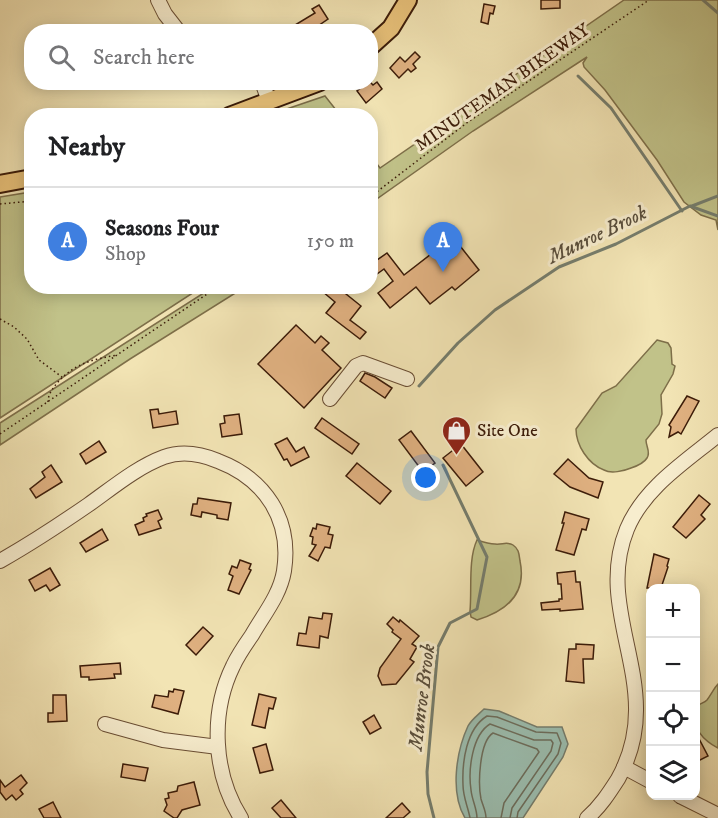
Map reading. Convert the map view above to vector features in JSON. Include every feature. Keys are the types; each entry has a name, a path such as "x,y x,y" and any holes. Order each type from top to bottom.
{"main road":[{"path":"378,40 390,28 408,0"},
{"path":"250,108 299,90"},
{"path":"0,184 24,180"}],"street":[{"path":"158,0 173,24"},
{"path":"264,90 269,101"},
{"path":"330,399 356,366 363,363 407,379"},
{"path":"587,818 608,796 632,748 637,711 633,666 618,593 621,551 627,529 647,498 664,478 718,435"},
{"path":"0,561 62,524 152,462 166,456 195,454 210,458 251,479 264,491 277,515 285,546 284,573 274,600 232,667 218,717 218,747 225,782 238,817"},
{"path":"105,724 163,740 218,747"},
{"path":"624,767 646,778"},
{"path":"690,800 718,815"}],"path":[{"name":"MINUTEMAN BIKEWAY","path":"378,190 468,122 649,0"},
{"path":"0,204 24,201"},
{"path":"0,434 48,404 207,294"},
{"path":"0,319 14,327 27,339 39,360 62,377"},
{"path":"48,404 48,396 70,369 81,363 119,354"}],"green space":[{"path":"624,0 718,0 718,230 716,220 701,215 684,202 657,160 605,90 584,67 583,63 587,57 473,131 378,198 378,165 380,168"},
{"path":"325,96 334,108 290,108"},
{"path":"24,193 24,294 191,294 0,418 0,197"},
{"path":"202,294 234,294 0,445 0,423"},
{"path":"657,340 668,343 671,348 672,364 675,366 661,395 662,414 659,424 646,440 648,456 640,464 625,470 607,471 588,459 578,441 576,429 602,393 616,386"},
{"path":"477,540 490,544 509,543 513,545 518,552 521,573 517,592 512,600 497,612 477,620 471,617 470,611 471,565"},
{"path":"718,684 718,748 700,733 700,704 707,700"}],"water":[{"path":"484,709 499,711 537,727 562,727 568,744 563,757 523,818 465,818 460,808 456,772 460,748 469,724"}],"building":[{"path":"541,0 560,0 560,8 541,9"},
{"path":"484,4 495,6 493,14 490,13 488,24 481,22"},
{"path":"319,5 328,19 321,24 297,24 315,13 312,9"},
{"path":"415,52 420,57 413,64 416,68 411,72 408,69 399,78 390,68 400,57 405,62"},
{"path":"378,83 382,89 366,103 357,91 378,90"},
{"path":"453,237 479,270 455,290 452,287 430,304 416,287 390,308 378,293 393,281 384,269 378,273 378,259 387,253 404,275"},
{"path":"326,294 346,294 361,306 350,320 366,332 360,339 326,313 335,302"},
{"path":"296,325 315,343 321,336 329,343 322,350 341,368 304,408 258,364"},
{"path":"365,373 392,388 385,398 360,381"},
{"path":"687,396 699,401 681,434 678,432 669,437 671,427 669,425"},
{"path":"158,409 159,414 176,411 178,424 153,428 150,410"},
{"path":"239,414 242,434 222,437 220,424 225,423 224,416"},
{"path":"322,418 359,444 352,454 315,428"},
{"path":"411,431 435,463 423,472 399,440"},
{"path":"287,438 296,452 304,447 309,457 291,466 287,459 284,460 275,444"},
{"path":"99,441 106,452 86,464 80,454"},
{"path":"461,444 483,472 466,486 443,458"},
{"path":"568,459 589,478 603,482 598,498 570,487 554,474"},
{"path":"357,463 391,491 380,504 346,476"},
{"path":"51,465 62,482 36,498 30,489 45,477 42,472"},
{"path":"699,495 710,504 701,515 705,519 686,538 673,527"},
{"path":"198,498 231,503 228,520 202,512 201,517 191,515 193,504 197,504"},
{"path":"158,510 162,519 158,521 161,528 139,535 135,525 144,521 146,514"},
{"path":"565,512 589,519 586,530 582,529 574,555 556,550"},
{"path":"317,524 330,527 328,534 333,535 330,548 325,547 318,561 309,556 316,545 312,544 313,537 310,536"},
{"path":"102,529 108,540 86,552 80,543"},
{"path":"654,554 669,559 662,584 648,584"},
{"path":"240,560 251,564 249,569 251,570 239,594 228,590 233,576 229,574 232,566 237,568"},
{"path":"50,568 60,585 50,591 46,585 35,591 29,580"},
{"path":"575,571 576,582 580,582 583,609 542,610 541,603 562,599 561,584 558,584 557,573"},
{"path":"323,613 332,614 328,638 320,636 319,648 297,645 299,633 306,634 309,617 322,619"},
{"path":"393,617 419,636 412,644 417,647 410,659 414,662 396,684 382,685 378,676 380,668 401,639 392,632 393,630 387,624"},
{"path":"203,627 213,636 196,655 186,645"},
{"path":"576,644 594,645 593,659 583,659 584,683 566,681 569,649 576,649"},
{"path":"120,663 121,674 114,674 115,678 89,680 89,677 81,677 80,666"},
{"path":"174,689 184,691 178,714 152,707 155,695 168,697 169,691 173,692"},
{"path":"259,694 276,698 273,709 269,708 265,728 252,725"},
{"path":"53,695 66,695 67,721 48,722 48,713 53,713"},
{"path":"374,715 381,728 370,734 363,722"},
{"path":"700,741 708,756 700,760"},
{"path":"266,744 273,770 260,773 253,748"},
{"path":"123,764 148,768 145,781 121,777"},
{"path":"21,775 27,783 20,790 23,794 16,800 12,795 6,800 0,792 0,780 5,787"},
{"path":"194,782 200,805 182,810 177,818 164,811 167,805 165,799 169,798 168,793 177,791 178,786"},
{"path":"281,800 296,818 281,818 272,808"},
{"path":"53,802 61,818 44,818 39,809"},
{"path":"402,803 410,812 403,818 386,818"}],"waterway":[{"path":"703,0 718,13"},
{"path":"578,76 611,108 682,211"},
{"path":"692,206 718,196"},
{"name":"Munroe Brook","path":"419,386 458,343 495,310 559,267 616,244 690,206 718,216"},
{"name":"Munroe Brook","path":"434,818 428,794 427,772 438,647 450,623 477,609 487,557 443,465"}],"place":[{"name":"Seasons Four","path":"443,272"},
{"name":"Site One","path":"456,456"}]}
